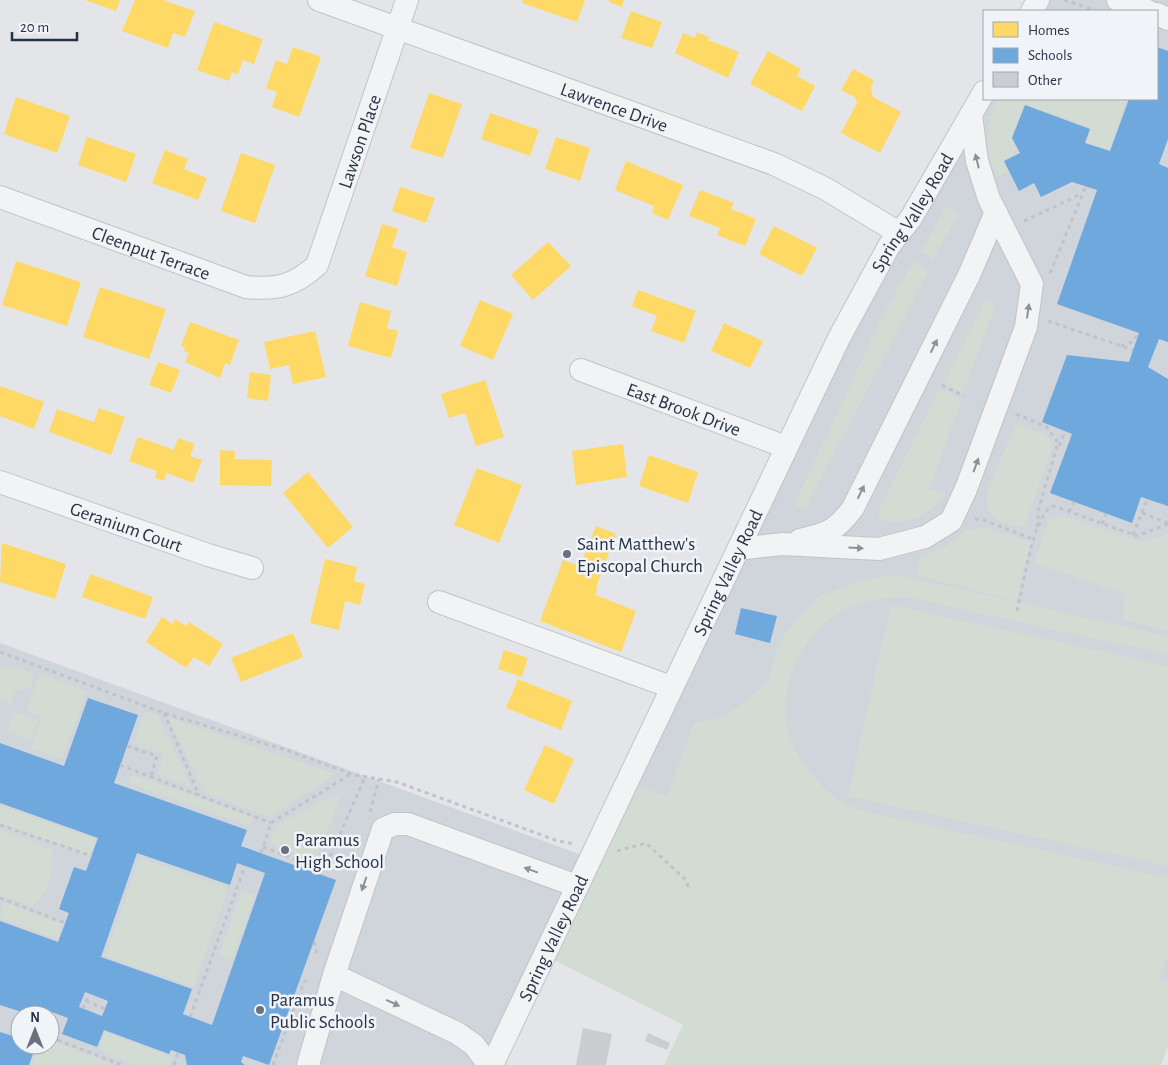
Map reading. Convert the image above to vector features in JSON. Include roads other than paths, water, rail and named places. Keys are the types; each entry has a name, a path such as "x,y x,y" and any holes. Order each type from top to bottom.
{"street":[{"name":"Lawrence Drive","path":"319,0 774,164 826,189 900,233"},
{"name":"Lawson Place","path":"304,277 317,265 407,0"},
{"path":"1118,0 1145,10"},
{"name":"Spring Valley Road","path":"490,1065 851,315 889,246 911,218 983,94"},
{"path":"782,544 879,550 925,537 951,520 966,489 1026,327 1032,284 996,212 977,161 971,115"},
{"name":"Cleenput Terrace","path":"0,197 246,287 266,289 287,285 304,277"},
{"path":"738,549 782,544 818,536 840,526 853,508 970,273 996,212"},
{"name":"East Brook Drive","path":"581,370 786,447"},
{"name":"Geranium Court","path":"0,482 208,555 252,568"},
{"path":"439,602 671,687"},
{"path":"308,1065 327,967 383,829 395,824 408,824 577,886"},
{"path":"327,967 457,1033 474,1045 490,1065"}],"place":[{"name":"Saint Matthew's Episcopal Church","path":"567,554"},
{"name":"Paramus High School","path":"285,850"},
{"name":"Paramus Public Schools","path":"260,1010"}]}
